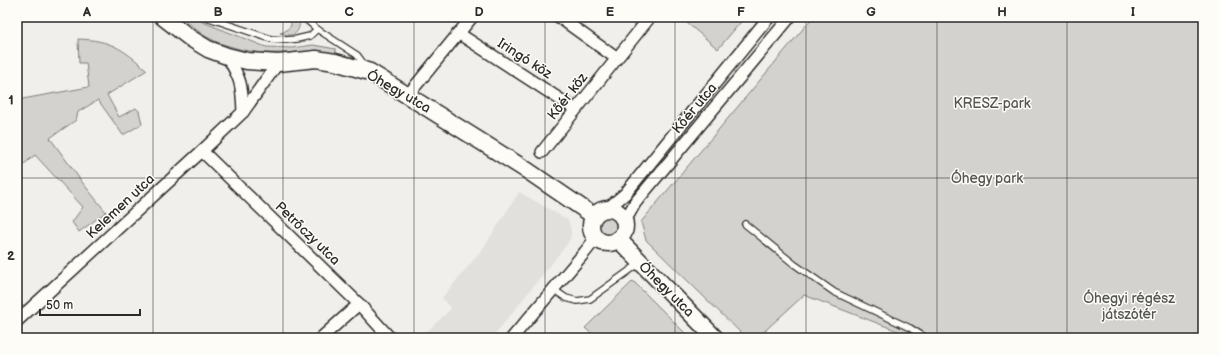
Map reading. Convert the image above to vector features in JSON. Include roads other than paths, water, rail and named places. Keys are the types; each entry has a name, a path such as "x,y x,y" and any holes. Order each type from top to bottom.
{"street":[{"name":"Óhegy utca","path":"163,17 190,38 208,49 227,56 247,60 278,63 316,59 335,62 370,72 528,171 601,212 619,212 625,221"},
{"path":"408,96 472,17"},
{"path":"559,17 616,58"},
{"name":"Kőér köz","path":"542,152 650,17"},
{"name":"Kőér utca","path":"601,212 625,194 769,17"},
{"name":"Kőér utca","path":"625,221 635,203 790,17"},
{"name":"Iringó köz","path":"458,33 575,109"},
{"path":"227,56 237,72 241,82 243,112"},
{"name":"Kelemen utca","path":"17,321 243,112 278,63"},
{"name":"Petrőczy utca","path":"202,151 359,304 390,338"},
{"path":"601,212 591,224 592,232 596,238 603,242 610,243 618,239 623,234 625,221"},
{"path":"512,338 596,238"},
{"name":"Óhegy utca","path":"618,239 715,338"},
{"path":"321,338 359,304"}],"lane":[{"path":"206,17 271,39 297,39 310,36 317,29"},
{"path":"307,18 317,29 357,55 370,72"},
{"path":"745,224 794,264 834,292 910,328 926,338"},
{"path":"553,289 566,298 577,301 590,299 640,263"}],"park label":[{"name":"KRESZ-park","path":"992,103"},
{"name":"Óhegy park","path":"987,178"},
{"name":"Óhegyi régész játszótér","path":"1129,306"}]}
